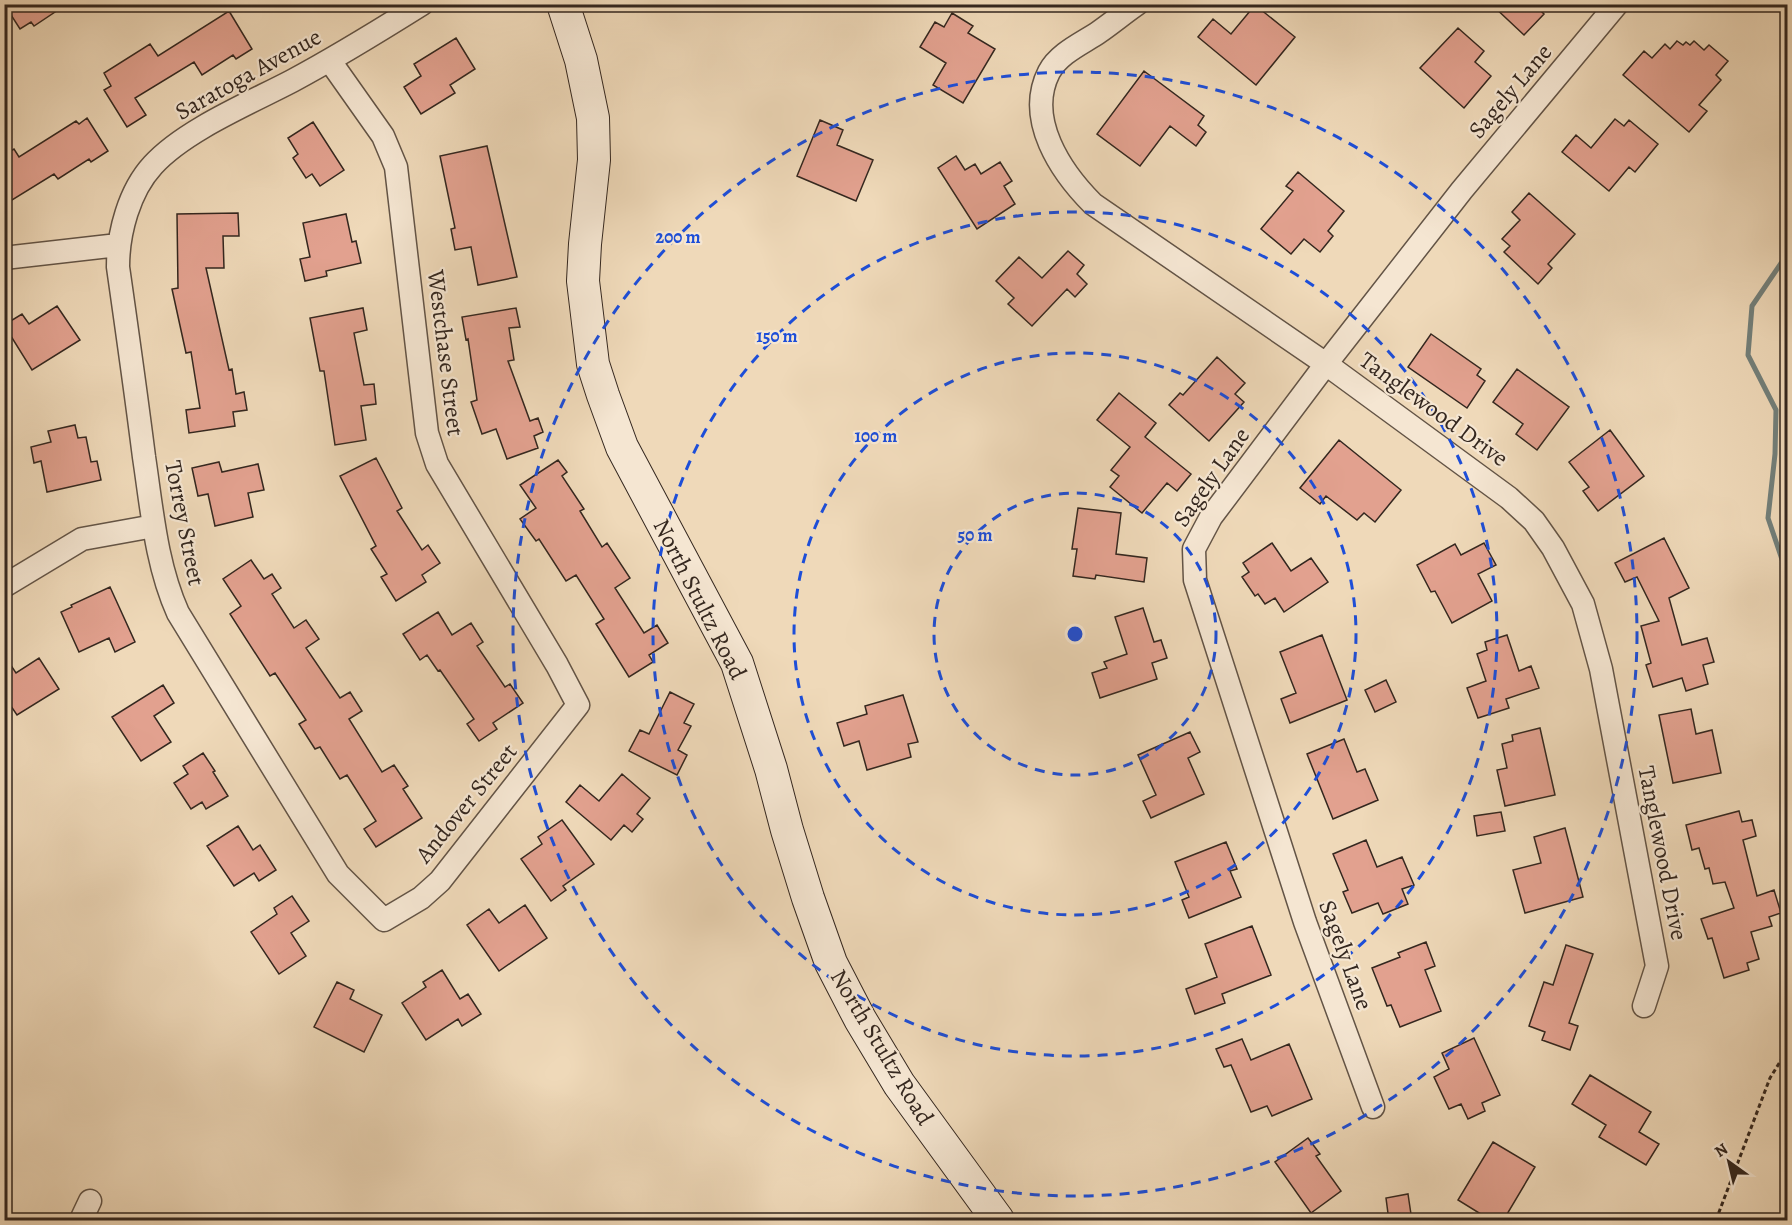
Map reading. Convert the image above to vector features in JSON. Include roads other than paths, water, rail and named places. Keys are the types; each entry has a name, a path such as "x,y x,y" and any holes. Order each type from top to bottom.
{"street":[{"name":"Saratoga Avenue","path":"141,184 151,167 166,152 190,136 330,61 422,4"},
{"name":"North Stultz Road","path":"563,4 581,60 593,118 594,160 583,281 593,364 603,395 622,447 736,663 771,769 786,830 804,887 831,963 860,1019 899,1084 998,1221"},
{"name":"Tanglewood Drive","path":"1137,4 1062,57 1050,72 1042,102 1042,115 1052,149 1077,188 1093,204 1326,364 1509,498 1534,521 1553,548 1583,604 1601,669 1657,966 1644,1006"},
{"name":"Sagely Lane","path":"1373,1107 1305,922 1196,580 1194,549 1211,517 1326,364 1462,190 1617,4"},
{"name":"Westchase Street","path":"330,61 383,136 396,167 427,433 431,450 578,705"},
{"name":"Torrey Street","path":"141,184 123,224 118,245 118,267 154,526 164,577 178,613 338,874 384,920"},
{"path":"4,258 118,245"},
{"path":"4,586 82,539 154,526"},
{"name":"Andover Street","path":"384,920 421,898 440,881 578,705"}],"waterway":[{"path":"1788,253 1752,306 1748,355 1776,410 1775,454 1768,518 1788,577"}]}
